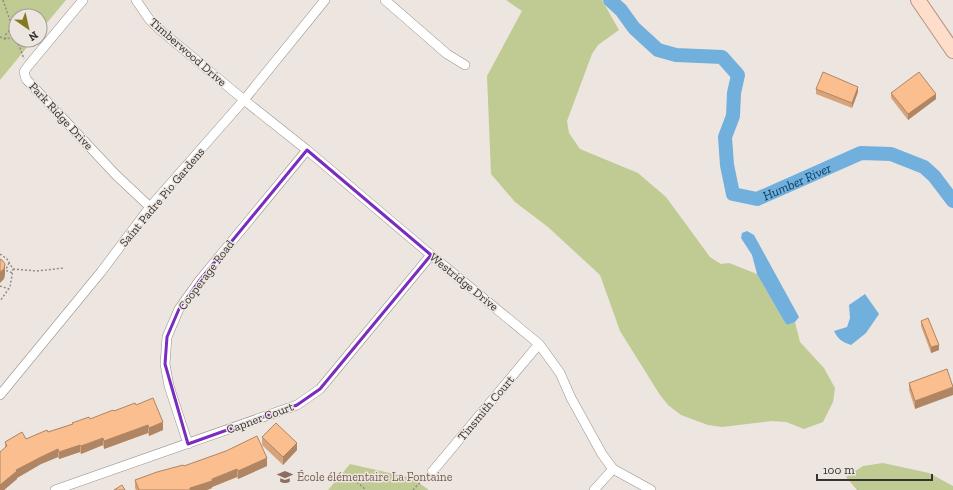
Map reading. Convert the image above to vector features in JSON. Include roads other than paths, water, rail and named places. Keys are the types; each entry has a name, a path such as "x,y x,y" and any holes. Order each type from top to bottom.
{"main road":[{"path":"918,0 953,50"}],"street":[{"name":"Park Ridge Drive","path":"83,0 28,66 24,72 26,79 116,175 150,207"},
{"name":"Timberwood Drive","path":"136,0 148,19 244,100"},
{"path":"312,0 322,3"},
{"path":"385,0 447,54 465,65"},
{"name":"Saint Padre Pio Gardens","path":"0,395 101,272 150,207 244,100 322,3"},
{"name":"Westridge Drive","path":"244,100 307,150 539,344 560,373 571,398 602,454 613,469 651,490"},
{"name":"Cooperage Road","path":"188,444 169,386 165,364 167,337 179,309 199,281 307,150"},
{"name":"Capner Court","path":"55,490 297,405 320,389 431,255"},
{"name":"Tinsmith Court","path":"432,472 539,344"},
{"path":"594,490 613,469"}],"water":[{"path":"747,231 754,235 799,317 795,322 787,325 757,274 752,255 741,238 742,233"},
{"path":"865,294 879,314 866,333 851,345 845,343 834,331 847,327 850,318 849,305"}],"waterway":[{"name":"Humber River","path":"610,0 621,10 634,28 658,50 676,55 722,57 738,75 734,93 733,116 725,137 727,165 733,194 757,199 861,153 891,154 924,167 934,176 953,201"}],"place":[{"name":"École élémentaire La Fontaine","path":"285,477"}]}
